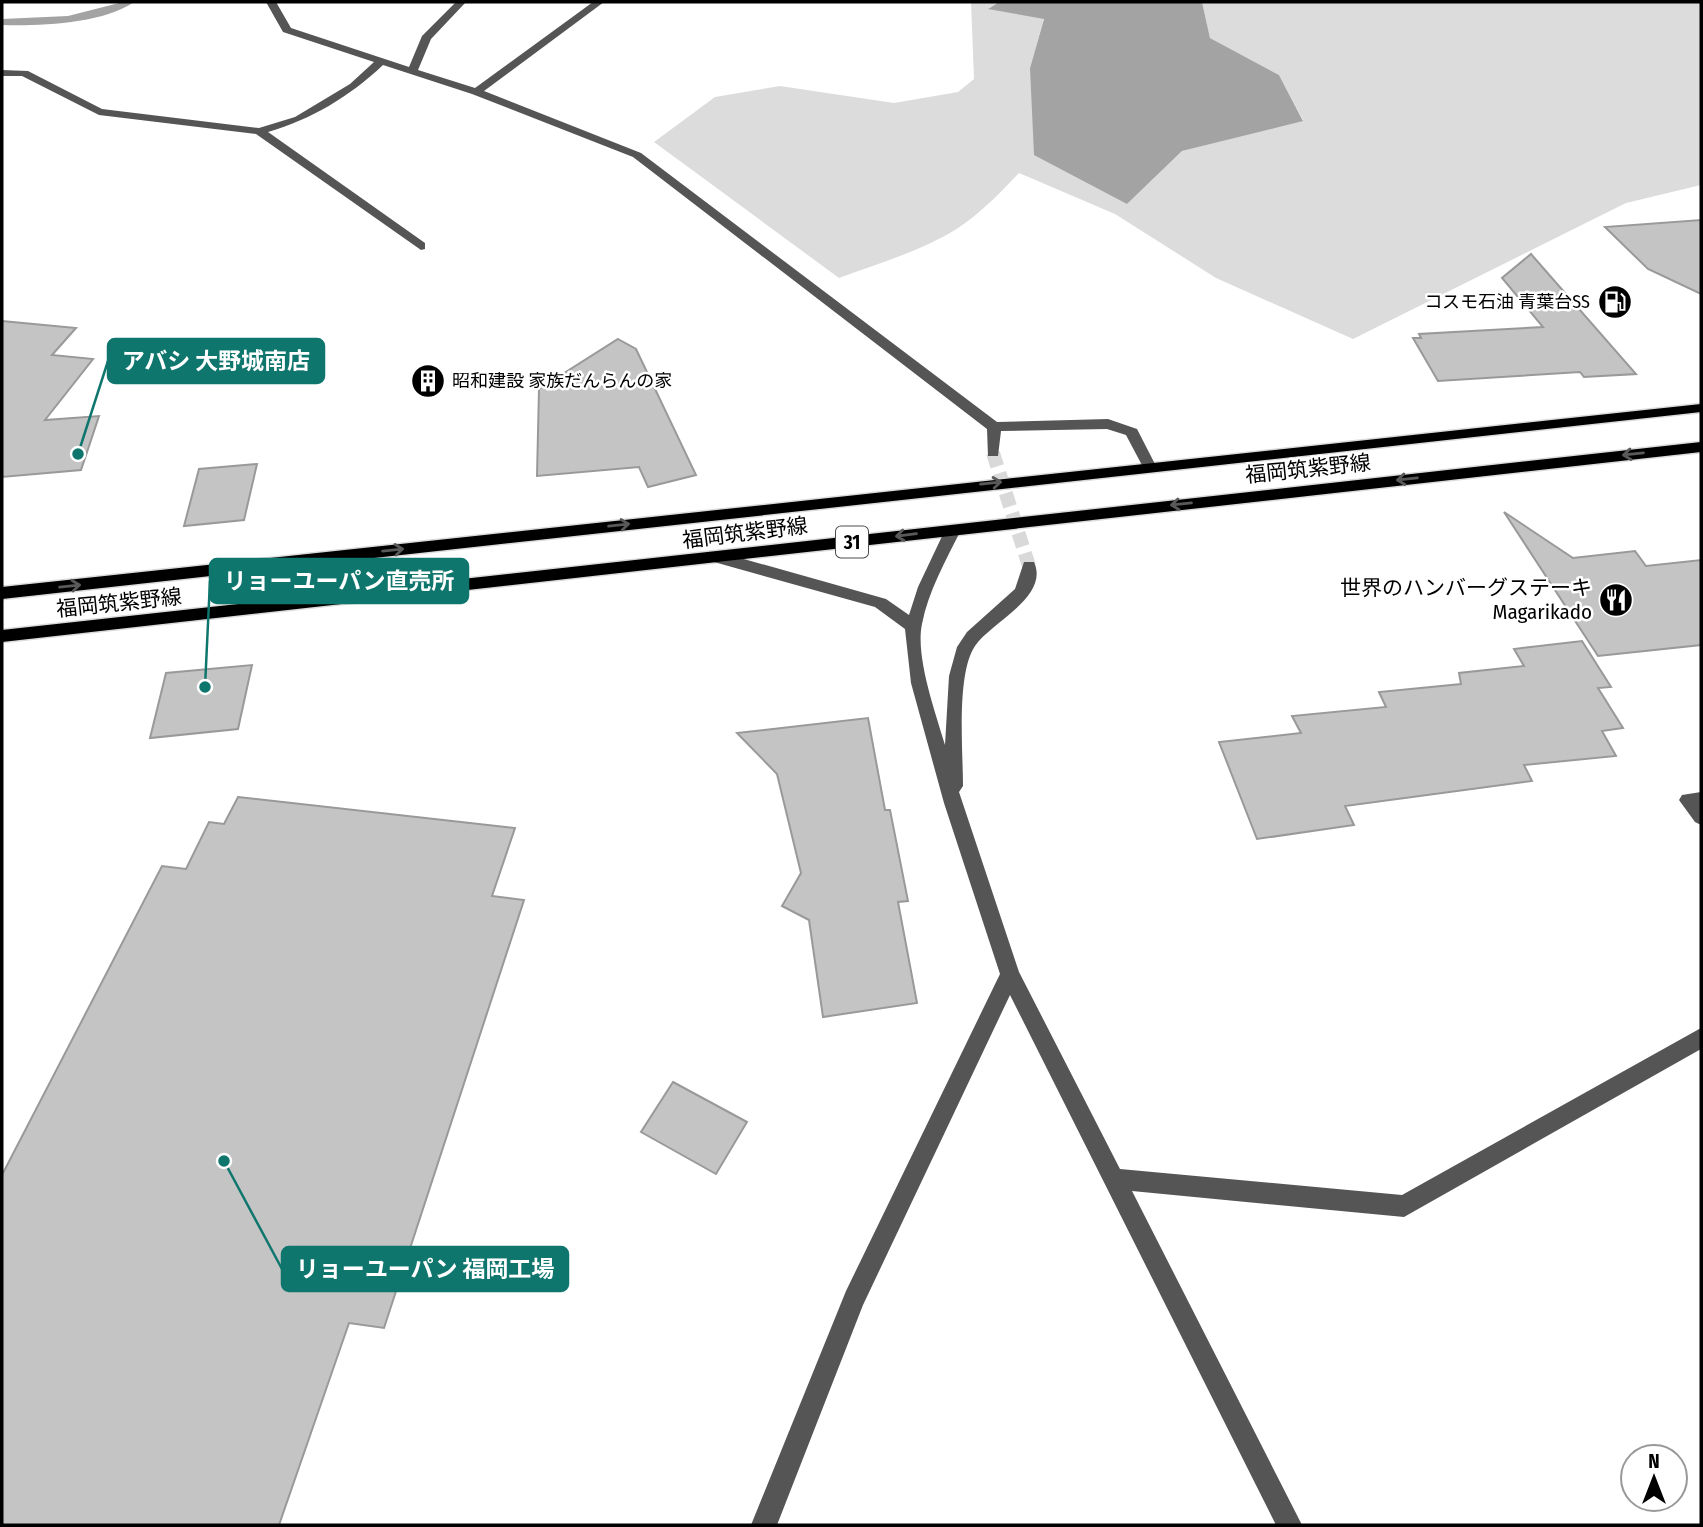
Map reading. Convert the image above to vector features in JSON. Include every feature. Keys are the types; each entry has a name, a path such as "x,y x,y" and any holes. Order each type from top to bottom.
{"main road":[{"name":"福岡筑紫野線","path":"2,593 1701,408"},
{"name":"福岡筑紫野線","path":"2,636 1701,447"}],"street":[{"path":"271,2 287,30 476,92 637,155 994,427 1108,424 1132,432 1149,466"},
{"path":"412,71 426,37 461,2"},
{"path":"476,92 599,2"},
{"path":"2,73 24,73 99,112 259,131 299,119 354,86 381,61"},
{"path":"259,131 421,246"},
{"path":"993,453 994,427"},
{"path":"953,530 926,587 913,626 919,683 953,803 1010,974 1289,1525"},
{"path":"719,558 880,603 913,626"},
{"path":"953,803 957,671 965,646 1022,592 1029,581 1029,566"},
{"path":"1701,799 1688,800 1701,817"},
{"path":"764,1525 854,1299 1010,974"},
{"path":"1115,1179 1404,1206 1701,1038"}],"shaded area":[{"path":"971,2 999,2 989,8 1044,18 1030,68 1127,204 1182,151 1303,120 1279,75 1210,38 1202,2 1701,2 1701,185 1626,203 1353,339 1216,278 1115,214 1019,173 975,216 958,228 900,256 839,278 654,142 715,97 780,86 894,103 958,92 974,79"},
{"path":"999,2 1202,2 1210,38 1279,75 1303,121 1182,151 1127,204 1034,155 1030,68 1044,19 988,9"}],"building":[{"path":"1701,220 1701,294 1648,269 1605,227"},
{"path":"1531,254 1636,374 1584,377 1580,372 1438,381 1413,338 1421,338 1419,334 1543,327 1502,278"},
{"path":"2,321 76,328 52,355 93,359 45,420 99,416 81,470 2,477"},
{"path":"618,339 636,349 696,475 648,487 639,467 537,476 539,389"},
{"path":"257,464 244,520 184,526 199,469"},
{"name":"世界のハンバーグステーキ Magarikado","path":"1504,512 1573,558 1635,551 1646,566 1701,560 1701,645 1598,656"},
{"path":"1582,641 1611,687 1598,688 1623,728 1602,731 1616,756 1524,765 1532,781 1345,806 1354,825 1257,839 1219,742 1301,733 1292,716 1386,707 1379,692 1461,684 1459,673 1524,666 1514,649"},
{"path":"252,665 238,729 150,738 166,673"},
{"path":"868,718 885,810 890,810 908,901 898,902 917,1003 823,1017 809,920 782,906 801,873 777,774 737,733"},
{"path":"238,797 515,828 492,896 524,900 384,1328 349,1323 279,1525 2,1525 2,1175 162,866 186,869 209,822 224,824"},
{"path":"673,1082 747,1122 716,1174 641,1132"}],"waterway":[{"path":"2,22 68,19 99,13 130,2"}],"tunnel":[{"path":"993,453 1029,566"}],"place":[{"name":"コスモ石油 青葉台SS","path":"1615,302"},
{"name":"昭和建設 家族だんらんの家","path":"428,381"},
{"name":"アバシ 大野城南店","path":"78,454"},
{"name":"世界のハンバーグステーキ Magarikado","path":"1616,600"},
{"name":"リョーユーパン直売所","path":"205,687"},
{"name":"リョーユーパン 福岡工場","path":"224,1161"}]}
